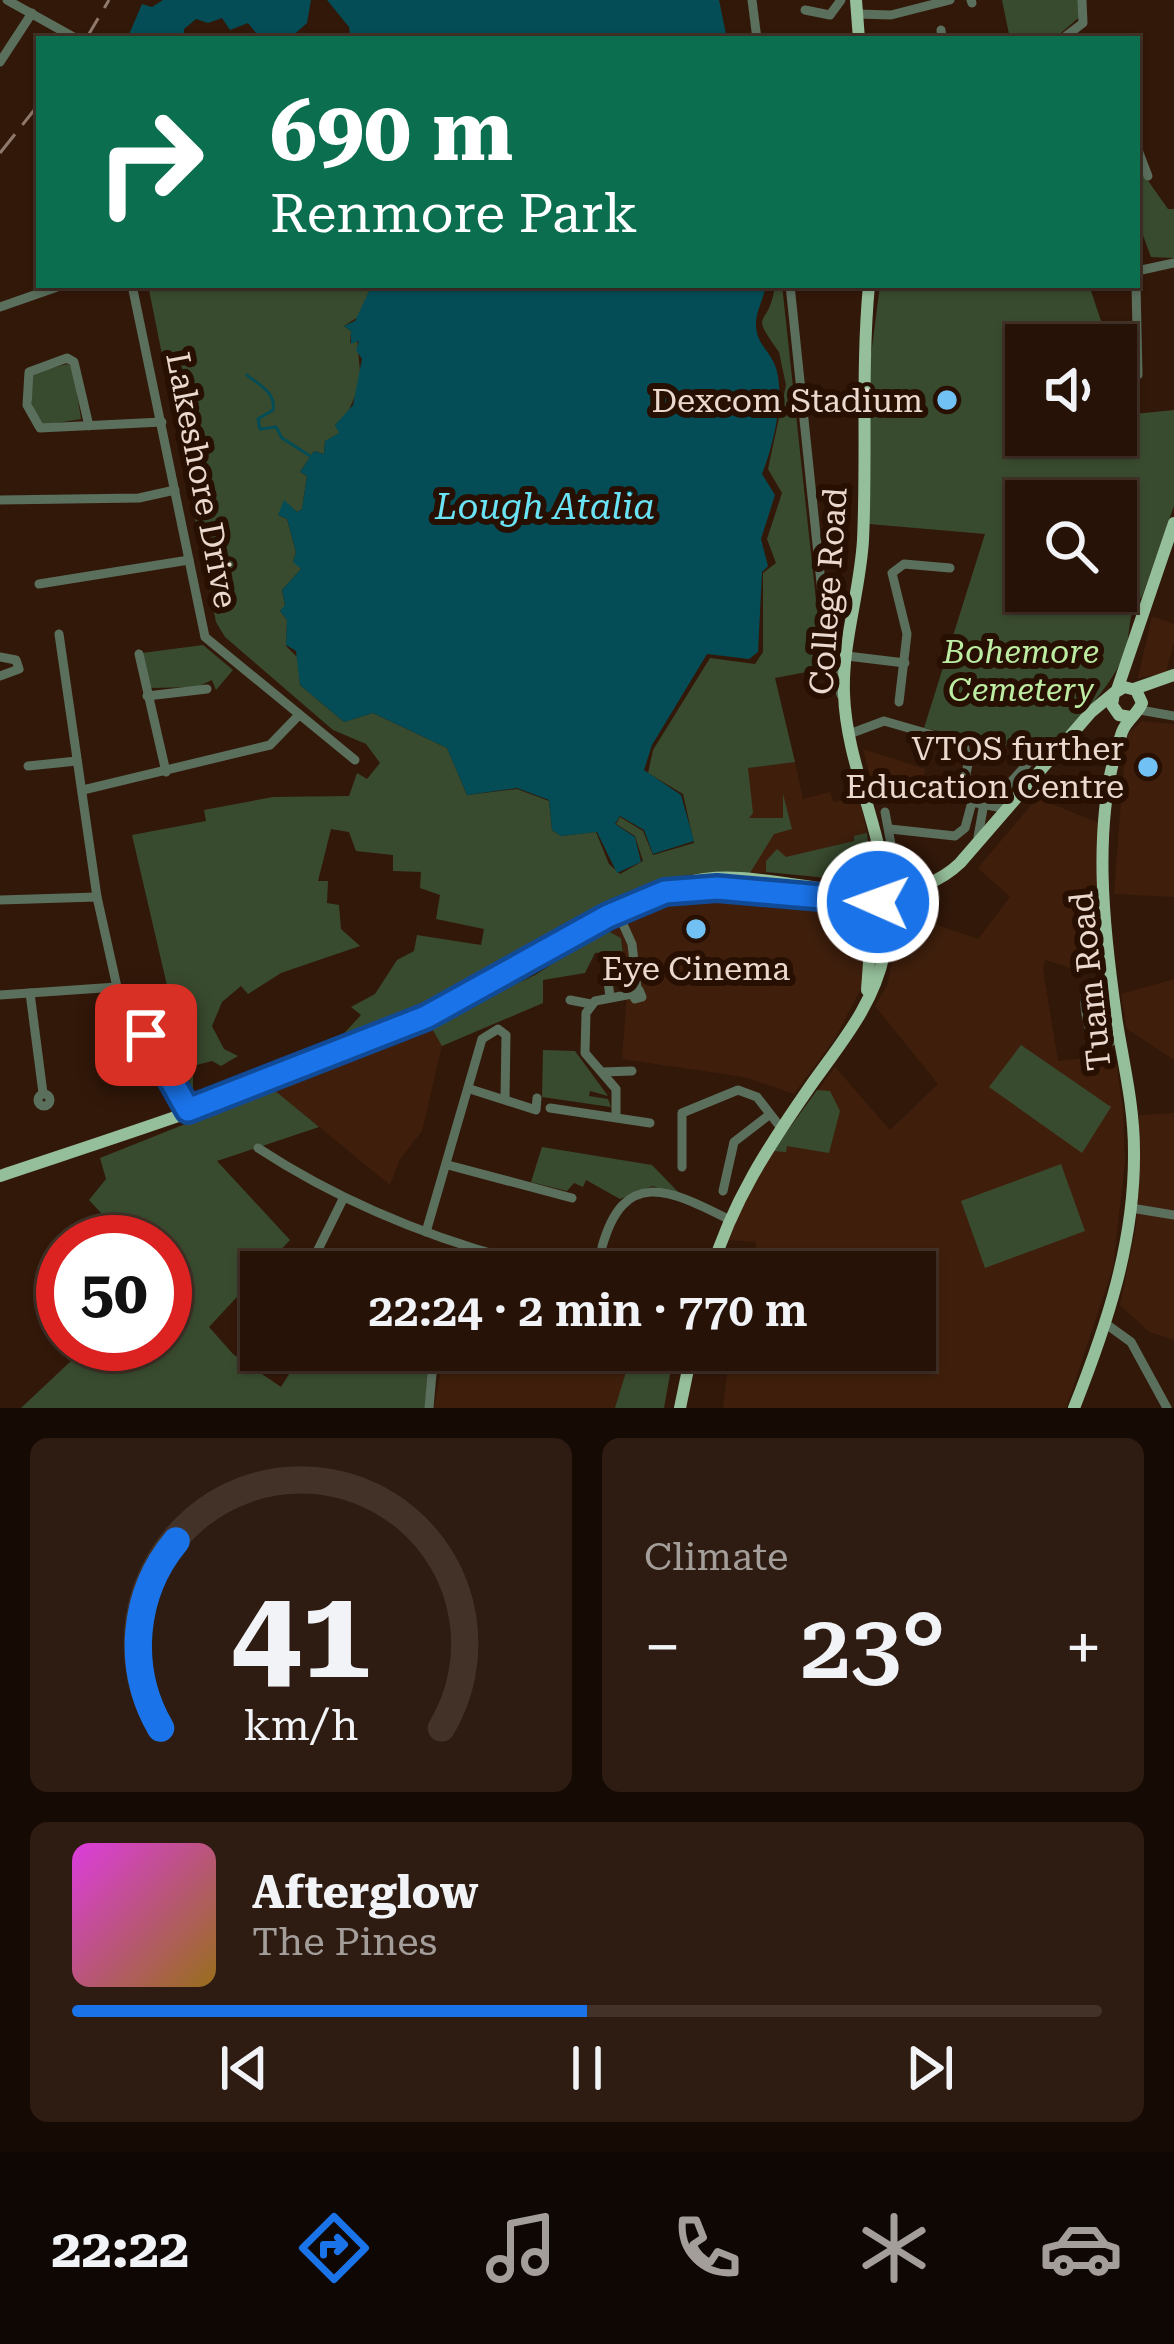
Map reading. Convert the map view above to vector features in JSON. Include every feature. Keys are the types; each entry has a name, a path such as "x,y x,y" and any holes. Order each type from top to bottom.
{"main road":[{"name":"College Road","path":"869,288 862,381 863,535 844,700 874,825 882,896"},
{"path":"1129,711 1125,690 1136,638 1174,523"},
{"path":"0,1176 188,1110 426,1017 617,911 701,880 733,878 882,896 940,879 974,848 1091,712 1125,690 1174,679"},
{"path":"665,892 717,888 849,903 954,878 1094,718 1129,711 1174,679"},
{"path":"1125,690 1129,711"},
{"name":"Tuam Road","path":"1074,1408 1106,1324 1131,1208 1134,1135 1105,887 1115,756 1129,711"},
{"name":"College Road","path":"874,825 882,896"},
{"path":"823,889 856,883 875,862"},
{"path":"818,1076 867,990 882,896"},
{"path":"718,1251 728,1219 782,1128 874,988 884,954 882,896"},
{"path":"849,903 872,922 867,990"},
{"path":"680,1408 688,1371"}],"street":[{"path":"7,0 71,36"},
{"path":"752,0 757,36"},
{"path":"805,10 830,15 841,0"},
{"path":"856,7 891,14 950,0"},
{"path":"1066,36 1083,23 1082,0"},
{"path":"0,62 32,14"},
{"path":"1140,155 1148,176"},
{"path":"1140,270 1174,263"},
{"path":"0,307 54,288"},
{"name":"Lakeshore Drive","path":"133,288 206,637 355,760"},
{"path":"790,288 825,621 844,700"},
{"path":"1136,288 1138,375"},
{"path":"89,426 74,362 68,358 29,373 25,392 37,426 89,426 162,422"},
{"path":"0,500 139,498 175,490"},
{"path":"39,584 189,560"},
{"path":"899,702 907,623 892,573 904,564 950,568"},
{"path":"825,621 838,630 851,623"},
{"path":"59,634 97,897 117,987 188,1110"},
{"path":"827,635 847,656 905,663"},
{"path":"139,654 166,772"},
{"path":"0,657 19,665 14,675 0,676"},
{"path":"147,696 207,689"},
{"path":"1129,711 1174,716"},
{"path":"83,790 271,745 298,716"},
{"path":"852,733 884,721 964,744 968,764 962,794 967,795"},
{"path":"974,848 987,804 1030,760"},
{"path":"28,766 77,761"},
{"path":"890,829 962,834 967,807 987,804 1007,809"},
{"path":"885,812 892,855"},
{"path":"0,900 97,897"},
{"path":"570,1000 591,1004 634,992 632,944 617,911"},
{"path":"590,986 622,978"},
{"path":"608,983 610,997"},
{"path":"1087,983 1084,999 1093,1039 1099,1044 1120,1039"},
{"path":"0,995 117,987"},
{"path":"30,992 43,1093"},
{"path":"591,1004 585,1053 618,1093 616,1116"},
{"path":"426,1232 482,1039 502,1029 506,1035 505,1098"},
{"path":"157,1051 176,1046"},
{"path":"603,1072 632,1071"},
{"path":"470,1089 536,1110 537,1098"},
{"path":"682,1167 686,1110 735,1089 757,1096 782,1128"},
{"path":"550,1109 650,1124"},
{"path":"723,1191 734,1142 769,1115"},
{"path":"258,1148 344,1198 426,1232 491,1251"},
{"path":"448,1165 572,1198"},
{"path":"600,1238 618,1205 645,1191 728,1219"},
{"path":"318,1251 344,1198"},
{"path":"1131,1208 1174,1215"},
{"path":"1106,1324 1131,1342 1167,1408"},
{"path":"429,1408 432,1371"}],"shaded area":[{"path":"1152,616 1174,624 1174,642 1166,673 1138,678"},
{"path":"1142,721 1174,724 1174,897 1114,894 1126,736"},
{"path":"863,749 925,769 920,797 877,803"},
{"path":"795,762 803,799 830,792 834,802 859,797 868,838 866,869 853,878 839,882 788,872 750,873 747,768"},
{"path":"1037,798 1099,823 1103,970 1081,971 1045,960 1043,969 1058,1061 1115,1055 1123,1109 1125,1162 1113,1268 1066,1408 723,1408 727,1371 936,1371 936,1251 756,1251 756,1242 728,1240 775,1147 835,1067 890,1130 938,1084 875,1006 888,984 893,947 917,918 978,939 1010,897 978,868"},
{"path":"694,895 841,909 867,924 863,985 834,1040 794,1094 744,1077 622,1059 628,980 621,938 606,930 657,904"},
{"path":"1174,979 1174,1060 1127,1029 1121,994"},
{"path":"428,1024 442,1045 422,1131 400,1159 390,1185 273,1089"},
{"path":"1174,1113 1174,1340 1149,1332 1120,1305 1136,1227 1139,1115"},
{"path":"441,1371 670,1371 664,1408 434,1408"}],"green space":[{"path":"1002,0 1078,0 1083,14 1057,36 1009,36"},
{"path":"1140,169 1168,209 1174,209 1174,258 1151,257 1140,227"},
{"path":"149,288 371,288 358,317 344,326 351,331 350,343 357,338 361,383 347,414 335,425 340,433 325,441 324,454 314,451 300,472 307,476 302,509 297,512 285,502 278,515 287,519 296,552 293,562 300,562 301,569 282,590 285,606 280,611 287,620 286,646 298,658 300,685 344,722 373,713 447,748 467,795 517,789 549,801 552,830 561,836 596,832 609,864 620,874 643,861 635,836 616,824 620,817 643,831 653,855 694,843 683,794 648,773 653,750 710,658 755,664 763,652 763,573 776,563 767,539 782,493 768,469 786,385 779,352 762,323 774,288 782,288 819,628 828,668 775,678 795,762 748,768 753,813 749,818 783,818 783,794 792,829 774,834 750,873 676,877 621,896 444,999 327,1052 361,1015 351,1007 375,994 397,960 414,951 417,935 481,945 484,929 436,919 440,895 420,888 421,872 393,871 393,855 356,851 349,832 331,829 318,881 328,881 327,903 339,905 341,929 360,946 281,973 248,994 241,986 222,1002 212,1026 224,1049 238,1056 221,1066 212,1061 193,1066 193,1097 132,835 206,821 204,810 273,797 349,796 357,773 367,779 380,763 366,744 333,730 225,637 216,622"},
{"name":"Bohemore Cemetery","path":"880,288 1090,288 1102,324 1005,324 1005,456 1137,456 1137,414 1174,410 1174,506 1137,602 1137,480 1005,480 1005,612 1133,612 1116,671 1046,754 924,728 985,534 869,524 869,371"},
{"path":"67,364 73,367 81,419 44,425 31,400 34,373"},
{"path":"203,645 233,670 216,690 212,680 197,687 149,688 142,653"},
{"path":"867,833 870,862 849,880 766,872 766,861 777,849 786,857 854,841 854,836"},
{"path":"606,930 621,938 627,985 620,952 595,953 585,973 543,980 543,1003 442,1046 429,1024 535,975"},
{"path":"1021,1045 1111,1107 1082,1153 989,1087"},
{"path":"543,1050 575,1051 608,1096 590,1091 589,1096 608,1099 611,1107 542,1097"},
{"path":"273,1089 319,1127 217,1161 290,1240 280,1251 240,1251 240,1294 209,1327 240,1359 240,1371 258,1371 281,1387 291,1371 428,1371 425,1408 21,1408 60,1371 192,1371 192,1215 103,1215 89,1200 106,1179 100,1158"},
{"path":"817,1090 830,1091 840,1111 829,1153 787,1146 786,1152 773,1151"},
{"path":"542,1147 652,1165 683,1197 653,1186 620,1199 586,1180 583,1187 574,1183 567,1191 531,1182"},
{"path":"1061,1164 1085,1231 985,1268 961,1201"},
{"path":"626,1372 670,1374 664,1408 615,1408"}],"water":[{"path":"163,0 311,0 307,23 292,36 256,33 248,23 230,30 222,18 208,23 196,19 184,29 183,36 128,36 142,4 152,7"},
{"path":"327,0 719,0 726,36 350,36 349,27"},
{"name":"Lough Atalia","path":"371,288 765,288 756,328 778,375 779,403 762,474 775,495 761,539 768,566 762,572 758,652 749,659 707,654 652,745 644,770 681,795 694,841 653,854 644,830 620,816 615,824 635,837 641,862 617,873 597,832 561,836 552,830 549,800 517,788 467,795 447,748 373,713 344,722 300,685 296,651 286,645 287,620 280,611 285,605 282,590 301,569 293,562 296,552 287,519 278,515 284,500 297,512 302,509 307,476 300,472 314,451 324,454 325,441 339,433 335,425 353,405 362,359 356,350 359,341 351,344 351,331 344,326 355,321"}],"waterway":[{"path":"247,375 272,398 273,410 258,419 260,429 276,427 282,438 310,456"}],"railway":[{"path":"88,36 109,0"},
{"path":"0,153 36,108"}],"place":[{"name":"Dexcom Stadium","path":"947,400"},
{"name":"VTOS further Education Centre","path":"1148,767"},
{"name":"Eye Cinema","path":"696,929"}],"route":[{"path":"146,1035 188,1110 319,1063 426,1017 608,916 665,892 717,888 878,902"}]}
